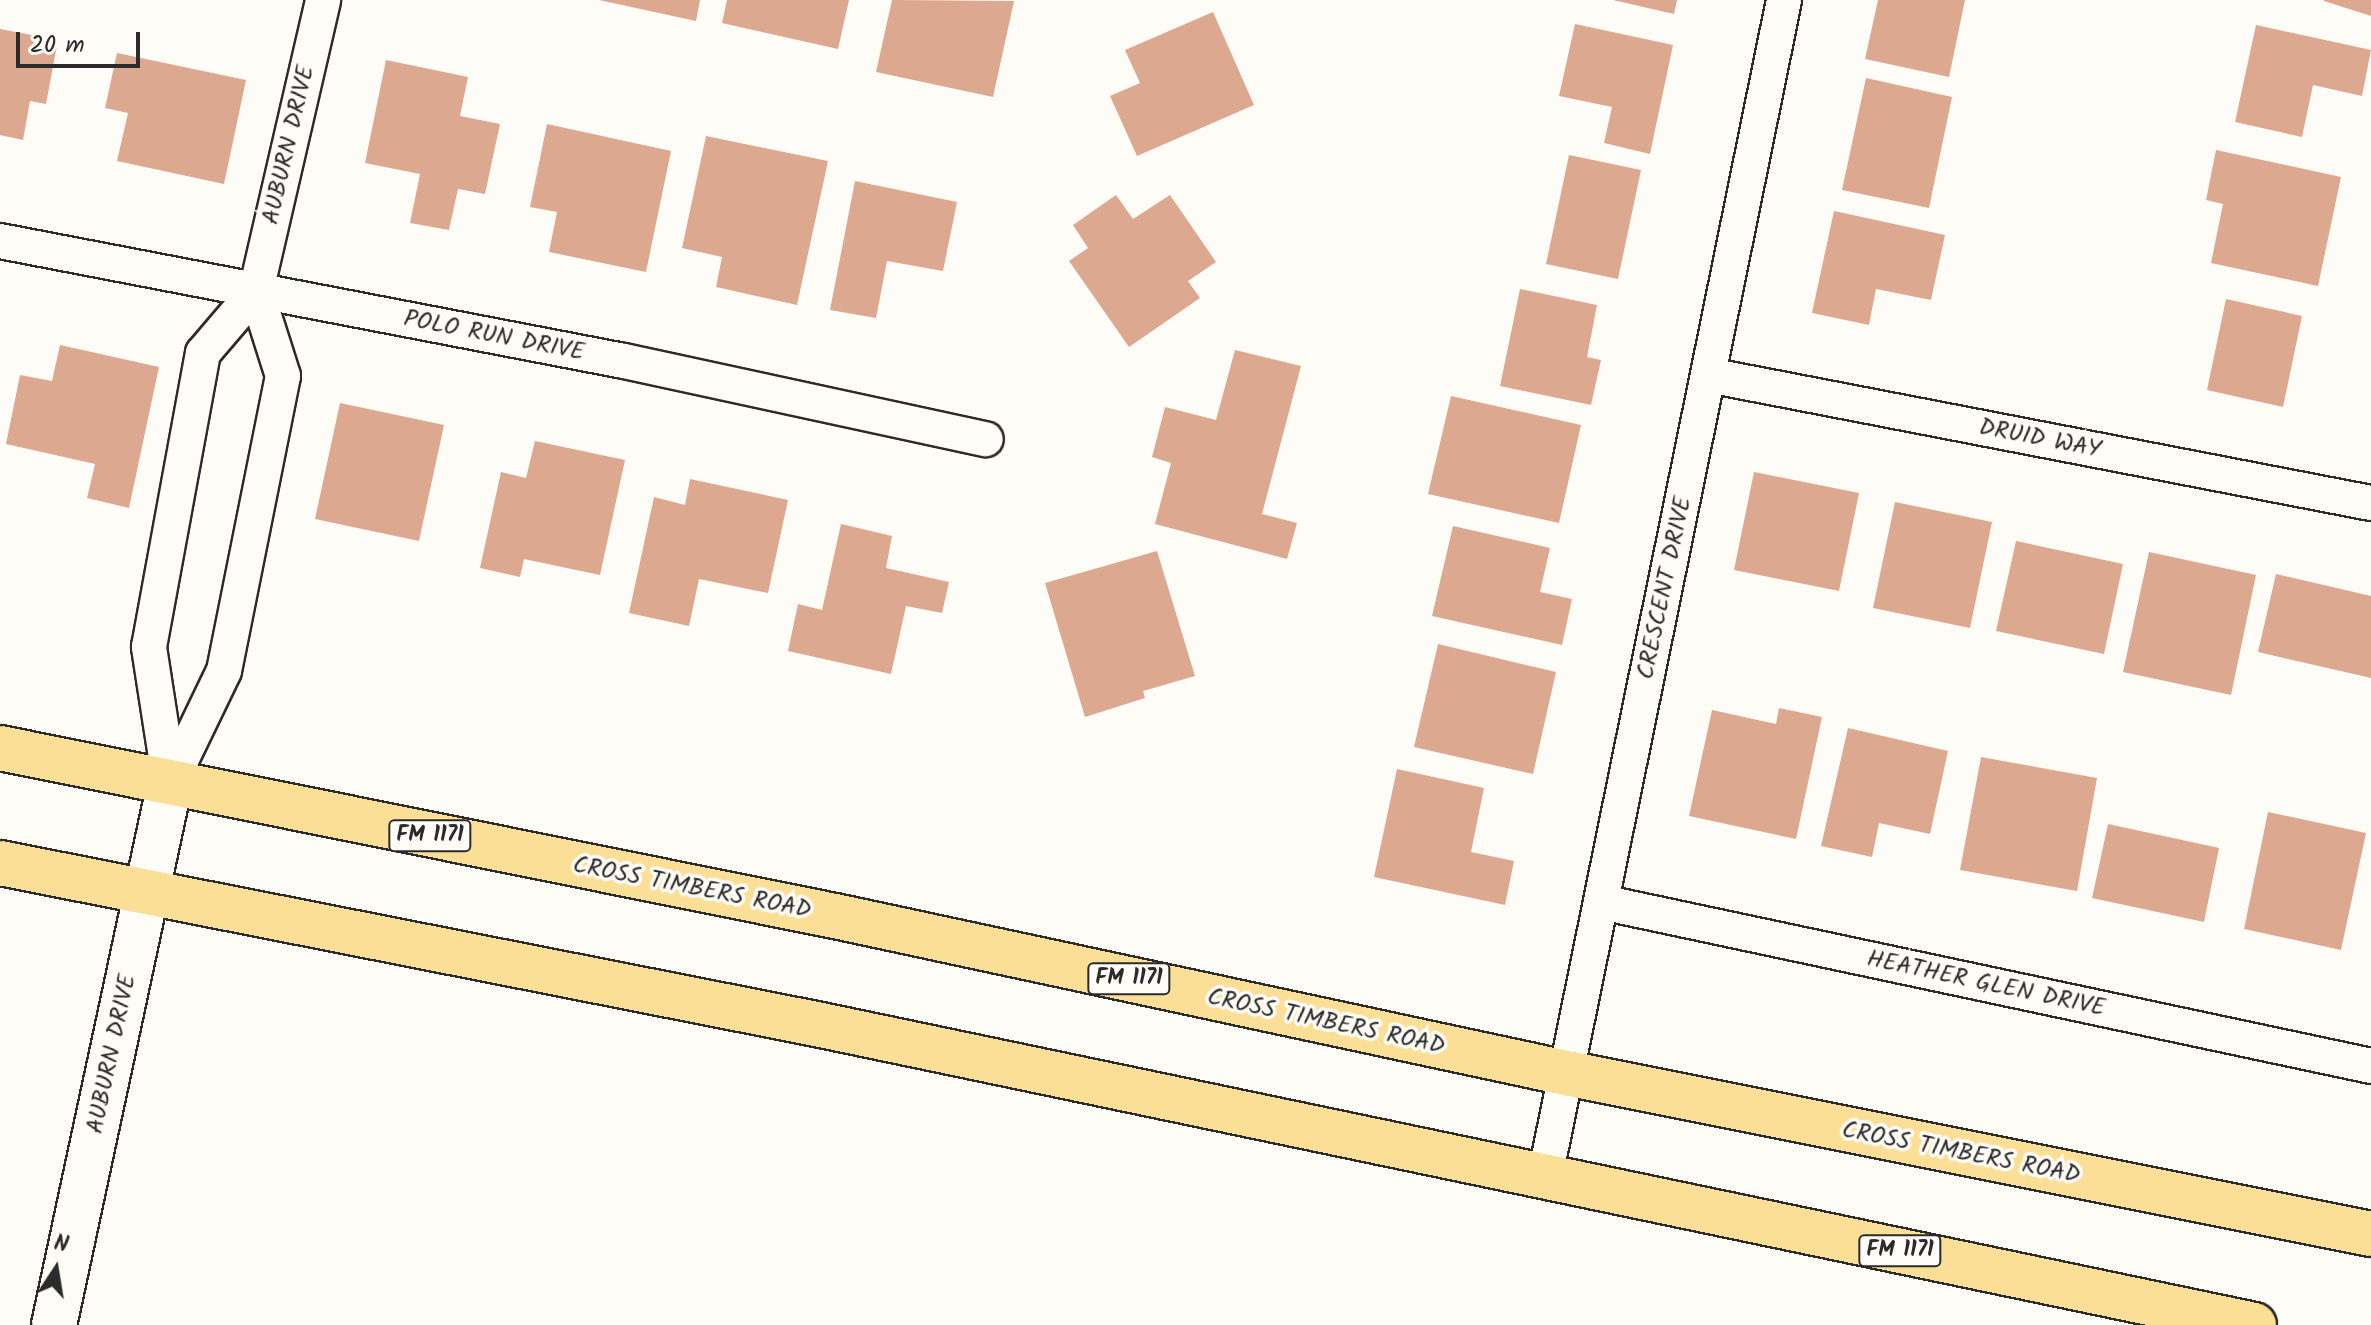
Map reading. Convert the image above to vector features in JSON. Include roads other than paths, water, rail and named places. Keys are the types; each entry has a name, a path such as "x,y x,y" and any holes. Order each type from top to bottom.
{"main road":[{"name":"CROSS TIMBERS ROAD","path":"0,748 835,916 1566,1073 2371,1234"},
{"name":"FM 1171","path":"0,863 821,1025 2254,1325"}],"street":[{"name":"AUBURN DRIVE","path":"170,783 149,647 203,353 256,291 323,0"},
{"name":"CRESCENT DRIVE","path":"1545,1177 1784,0"},
{"name":"POLO RUN DRIVE","path":"0,241 624,361 986,439"},
{"name":"AUBURN DRIVE","path":"54,1325 170,783 224,671 283,376 256,291"},
{"name":"DRUID WAY","path":"1708,375 2371,503"},
{"name":"HEATHER GLEN DRIVE","path":"1601,902 2371,1066"}]}
